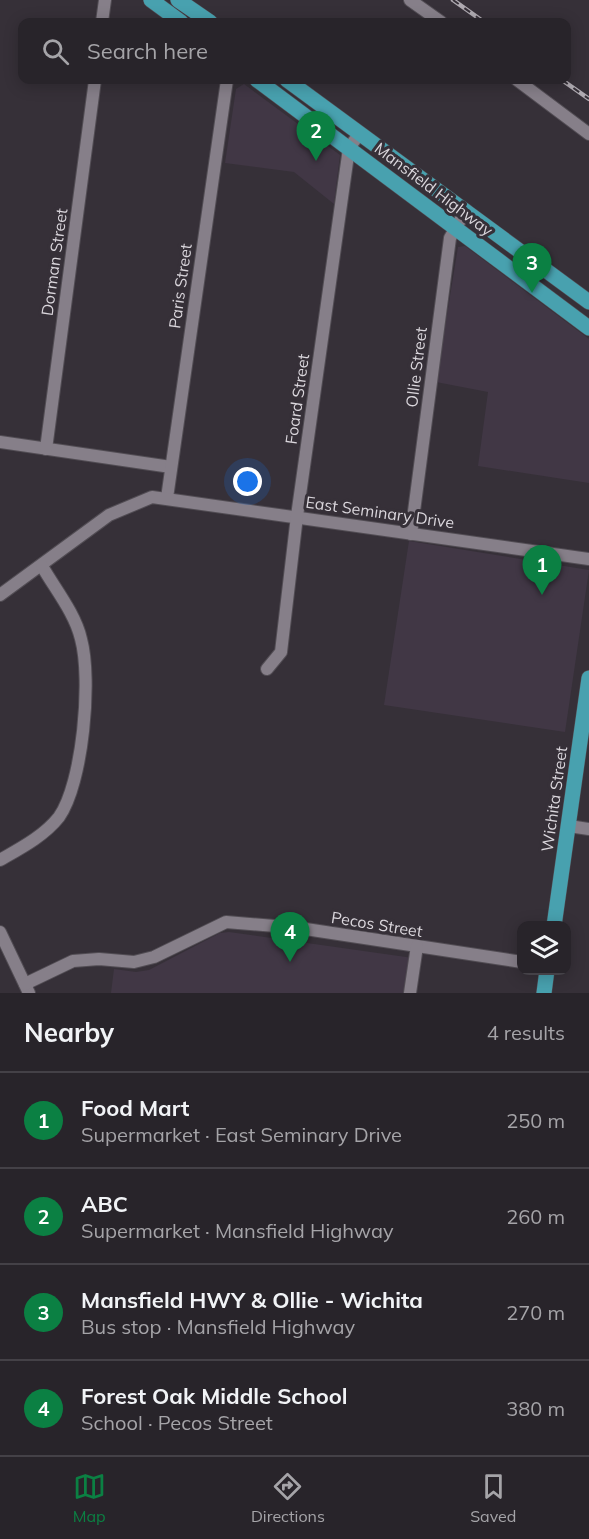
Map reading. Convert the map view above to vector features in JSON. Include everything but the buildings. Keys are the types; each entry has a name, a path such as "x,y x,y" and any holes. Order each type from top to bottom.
{"main road":[{"path":"151,0 176,18"},
{"path":"178,0 204,18"},
{"name":"Mansfield Highway","path":"262,84 589,328"},
{"name":"Mansfield Highway","path":"292,84 587,298"},
{"name":"Wichita Street","path":"555,921 589,678"},
{"path":"544,993 546,975"}],"street":[{"path":"103,18 105,0"},
{"path":"410,0 435,18"},
{"name":"Dorman Street","path":"46,449 94,84"},
{"name":"Paris Street","path":"167,498 226,84"},
{"path":"522,84 589,134"},
{"name":"Foard Street","path":"267,669 281,652 297,516 349,148 360,133"},
{"name":"Ollie Street","path":"411,534 450,238 466,210"},
{"path":"0,442 171,467"},
{"name":"East Seminary Drive","path":"0,595 109,514 140,500 167,498 589,559"},
{"path":"0,860 22,848 58,818 73,789 77,767 86,690 83,648 76,624 42,566"},
{"path":"568,826 589,829"},
{"name":"Pecos Street","path":"27,988 73,961 99,959 134,962 154,957 226,922 299,928 517,961"},
{"path":"0,932 27,988"},
{"path":"410,993 417,946"}],"shaded area":[{"path":"244,84 340,155 334,204 294,172 225,163 236,89"},
{"path":"465,246 589,339 589,483 478,466 488,392 436,382 458,247"},
{"path":"409,541 589,570 565,732 384,705"},
{"path":"229,932 413,958 408,993 111,993 114,969 136,972 149,970 220,933"}],"railway":[{"path":"453,0 478,18"},
{"path":"568,84 589,99"}],"place":[{"name":"ABC","path":"316,161"},
{"name":"Mansfield HWY & Ollie - Wichita","path":"532,293"},
{"name":"Food Mart","path":"542,595"},
{"name":"Forest Oak Middle School","path":"290,962"}]}
